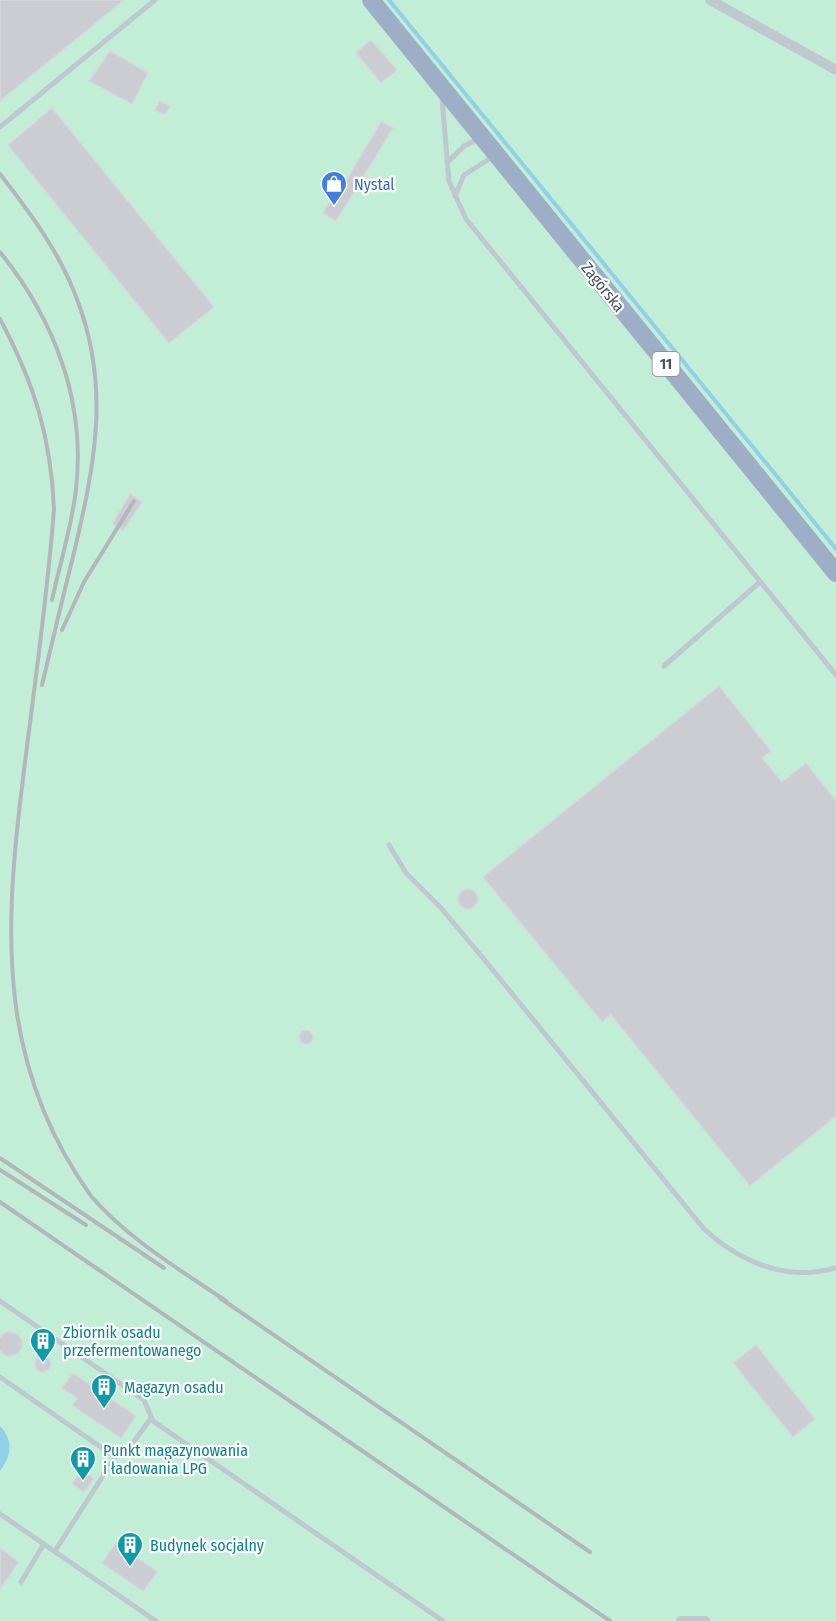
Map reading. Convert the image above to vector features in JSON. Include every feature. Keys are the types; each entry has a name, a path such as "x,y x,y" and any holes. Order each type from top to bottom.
{"highway":[{"name":"Zagórska","path":"370,0 836,573"}],"street":[{"path":"716,2 836,70"},
{"path":"681,1621 691,1619 705,1621"}],"lane":[{"path":"0,127 155,0"},
{"path":"441,87 447,164 455,196 466,219 836,675"},
{"path":"447,164 464,146 482,138"},
{"path":"455,196 464,175 496,155"},
{"path":"664,666 760,582"},
{"path":"388,845 406,873 441,908 704,1229 730,1250 762,1266 796,1272 836,1268"},
{"path":"0,1301 144,1400 151,1418 443,1621"},
{"path":"0,1377 115,1457"},
{"path":"55,1551 115,1457 125,1454 151,1418"},
{"path":"0,1514 156,1621"},
{"path":"21,1582 44,1544"}],"green space":[{"path":"0,0 836,0 836,1621 0,1621"}],"water":[{"path":"0,1426 9,1443 9,1454 0,1471"}],"building":[{"path":"0,0 124,0 0,101"},
{"path":"371,40 397,70 381,83 356,53"},
{"path":"110,51 148,73 132,104 89,81"},
{"path":"160,101 170,106 165,115 155,110"},
{"path":"52,108 214,307 169,343 8,145"},
{"path":"381,122 393,128 336,221 323,213 337,189 340,191"},
{"path":"130,494 142,502 123,531 112,524"},
{"path":"719,686 771,751 762,758 782,782 806,763 836,801 836,1116 750,1186 611,1015 602,1022 483,877"},
{"path":"468,889 475,892 478,899 475,906 468,909 461,906 458,899 461,892"},
{"path":"303,1030 309,1030 313,1037 309,1044 303,1044 299,1040 299,1034"},
{"path":"10,1332 15,1333 21,1339 21,1349 15,1355 10,1356 5,1355 -1,1349 -2,1344 -1,1339 5,1333"},
{"path":"756,1345 815,1419 793,1437 733,1363"},
{"name":"Zbiornik osadu przefermentowanego","path":"43,1356 49,1358 51,1364 49,1370 43,1372 37,1370 35,1364 37,1358"},
{"name":"Magazyn osadu","path":"73,1373 136,1416 121,1438 72,1405 77,1398 62,1388"},
{"name":"Punkt magazynowania i ładowania LPG","path":"82,1470 94,1479 84,1492 72,1484"},
{"name":"Budynek socjalny","path":"116,1543 157,1572 143,1591 102,1563"},
{"path":"0,1548 19,1562 0,1589"}],"waterway":[{"path":"389,0 836,549"}],"railway":[{"path":"0,174 34,219 63,267 78,302 94,366 96,429 93,460 81,524 42,685"},
{"path":"0,252 36,305 50,333 71,393 76,424 78,456 76,489 69,531 52,600"},
{"path":"0,319 22,366 39,411 49,458 54,509 44,614 22,787 12,897 11,950 15,1001 24,1051 39,1100 61,1148 91,1196 105,1212 138,1240 226,1301"},
{"path":"62,630 84,582 134,501"},
{"path":"0,1158 164,1268"},
{"path":"0,1170 86,1225"},
{"path":"0,1202 610,1621"},
{"path":"220,1298 590,1552"}],"place":[{"name":"Nystal","path":"334,207"},
{"name":"Zbiornik osadu przefermentowanego","path":"43,1364"},
{"name":"Magazyn osadu","path":"104,1410"},
{"name":"Punkt magazynowania i ładowania LPG","path":"83,1482"},
{"name":"Budynek socjalny","path":"130,1568"}]}
